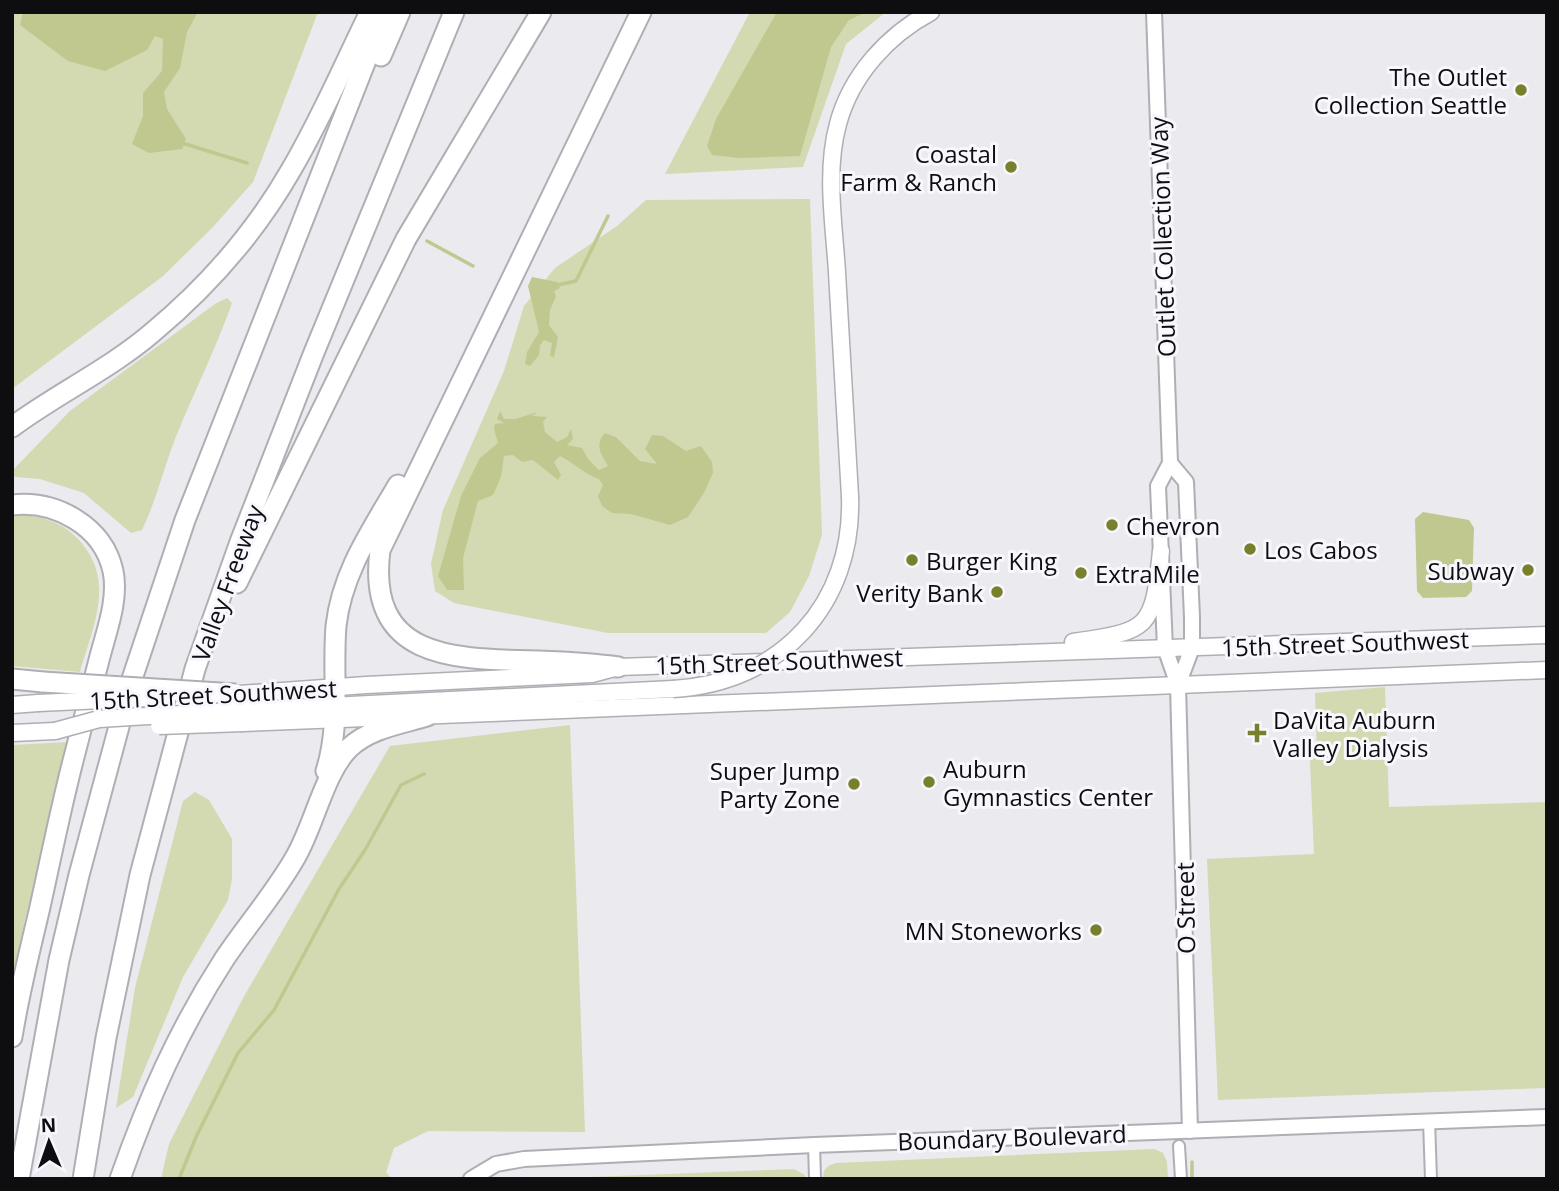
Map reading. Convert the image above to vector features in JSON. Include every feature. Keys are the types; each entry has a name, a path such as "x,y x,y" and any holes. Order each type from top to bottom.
{"highway":[{"path":"12,427 132,349 176,311 225,261 273,199 291,170 369,12"},
{"path":"19,1179 62,947 91,825 131,682 185,520 385,12"},
{"path":"318,185 339,157 400,12"},
{"name":"Valley Freeway","path":"83,1179 106,1038 140,875 195,669 240,542 313,355 454,12"},
{"path":"195,669 406,239 541,12"},
{"path":"618,667 587,663 454,657 418,645 396,626 383,605 378,575 380,550 641,12"},
{"path":"305,839 328,764 335,704 336,624 348,575 358,551 491,324"},
{"path":"12,505 50,507 73,518 94,535 105,550 114,582 110,619 67,783 12,1037"},
{"path":"12,678 245,694"},
{"path":"120,1179 145,1108 192,1012 225,958 280,882 305,839 332,775 349,748 373,732 427,716"}],"main road":[{"path":"335,704 673,690 710,686 766,663 799,636 826,600 843,563 849,531 850,496 832,191 835,134 848,97 876,55 904,29 931,12"},
{"path":"998,653 1131,631 1151,611 1155,602 1161,551"},
{"name":"15th Street Southwest","path":"20,732 246,717 592,674 618,667 1547,635"},
{"name":"15th Street Southwest","path":"12,705 245,694 427,716 1547,670"}],"street":[{"name":"Outlet Collection Way","path":"1154,12 1170,463 1158,486 1165,648"},
{"name":"Outlet Collection Way","path":"1170,463 1186,482 1192,648"},
{"name":"O Street","path":"1165,648 1178,685 1190,1131"},
{"name":"O Street","path":"1178,685 1192,648"},
{"name":"Boundary Boulevard","path":"476,1175 496,1164 511,1160 814,1144 1547,1117"},
{"path":"1429,1120 1431,1179"},
{"path":"814,1144 815,1179"},
{"path":"1180,1146 1181,1179"}],"shaded area":[{"path":"12,12 318,12 253,182 212,228 163,276 12,389"},
{"path":"23,12 198,12 187,32 180,68 164,92 167,109 186,139 182,149 149,153 132,144 143,116 143,93 162,71 163,39 155,36 147,50 105,71 68,61 20,25"},
{"path":"750,12 886,12 846,44 803,167 665,174"},
{"path":"777,12 866,12 849,20 831,47 800,156 739,158 712,155 707,146 716,119"},
{"path":"810,199 822,535 809,576 790,612 766,633 608,633 454,603 435,591 431,564 443,510 504,371 524,306 555,268 617,226 646,200"},
{"path":"532,277 557,282 560,288 554,291 556,296 550,310 549,325 558,337 554,357 550,356 552,343 544,340 540,345 539,355 530,366 525,364 527,352 539,332 528,286"},
{"path":"227,298 232,303 177,434 142,530 131,533 84,493 40,479 15,477 12,471 70,411 215,304"},
{"path":"500,411 504,419 515,419 538,412 532,416 547,417 543,422 545,432 557,442 567,437 571,429 573,439 567,445 582,448 599,470 608,466 599,446 605,433 616,437 640,461 657,464 645,449 652,435 663,436 686,451 701,446 712,462 713,473 688,517 670,525 631,514 612,513 602,506 598,496 603,485 599,479 560,456 554,462 561,475 558,480 533,460 522,462 513,455 504,456 501,477 493,495 478,501 463,558 464,590 447,590 438,576 461,496 480,458 498,443 494,429 495,424 504,423 497,419"},
{"path":"1423,512 1469,520 1474,528 1472,591 1466,597 1423,598 1417,591 1415,519"},
{"path":"12,515 38,517 62,526 76,537 89,553 96,569 99,602 80,672 12,666"},
{"path":"1385,687 1389,807 1547,802 1547,1088 1218,1100 1207,859 1314,854 1310,761 1317,753 1315,693"},
{"path":"570,725 585,1132 428,1131 394,1148 386,1172 392,1179 161,1179 169,1144 243,998 390,746"},
{"path":"70,742 25,919 12,984 12,745"},
{"path":"195,792 209,800 232,839 232,879 228,900 183,977 133,1097 116,1108 135,988 183,801"},
{"path":"1154,1149 1163,1153 1167,1162 1168,1179 823,1179 826,1168 836,1163"},
{"path":"794,1169 805,1175 805,1179 540,1179"}],"waterway":[{"path":"182,143 247,163"},
{"path":"557,285 576,281 608,216"},
{"path":"427,241 473,266"},
{"path":"179,1179 196,1137 238,1053 274,1010 339,889 365,850 401,785 424,774"},
{"path":"1192,1162 1192,1179"}],"place":[{"name":"The Outlet Collection Seattle","path":"1521,90"},
{"name":"Coastal Farm & Ranch","path":"1011,167"},
{"name":"Chevron","path":"1112,525"},
{"name":"Los Cabos","path":"1250,549"},
{"name":"Burger King","path":"912,560"},
{"name":"Subway","path":"1528,570"},
{"name":"ExtraMile","path":"1081,573"},
{"name":"Verity Bank","path":"997,592"},
{"name":"DaVita Auburn Valley Dialysis","path":"1257,733"},
{"name":"Auburn Gymnastics Center","path":"929,782"},
{"name":"Super Jump Party Zone","path":"854,784"},
{"name":"MN Stoneworks","path":"1096,930"}]}
